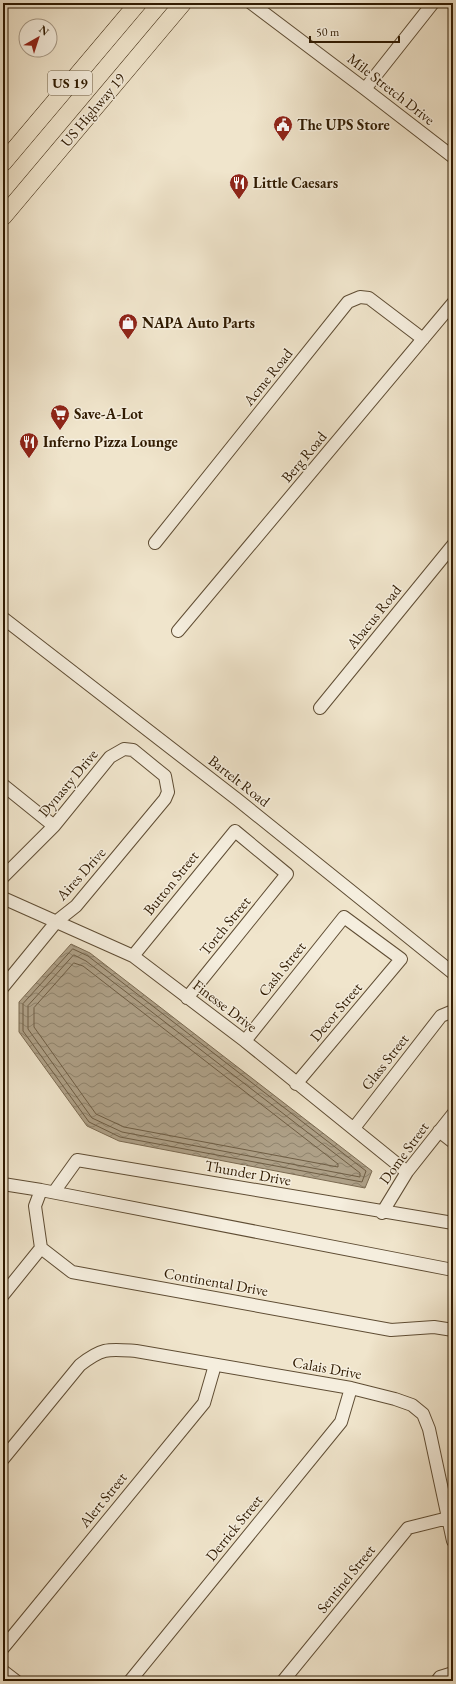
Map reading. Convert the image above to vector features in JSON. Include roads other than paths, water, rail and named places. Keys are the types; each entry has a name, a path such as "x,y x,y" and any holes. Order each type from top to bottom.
{"highway":[{"name":"US 19","path":"3,163 138,3"},
{"name":"US Highway 19","path":"3,217 183,3"}],"street":[{"name":"Mile Stretch Drive","path":"251,3 365,88 453,157"},
{"path":"365,88 434,3"},
{"name":"Acme Road","path":"155,543 348,302 360,296 369,298 423,339"},
{"name":"Berg Road","path":"178,631 453,303"},
{"name":"Abacus Road","path":"320,708 453,545"},
{"name":"Bartelt Road","path":"3,618 232,796 453,973"},
{"name":"Dynasty Drive","path":"3,877 54,826 110,757 117,751 124,749 133,750 165,776"},
{"name":"Aires Drive","path":"3,987 57,921 76,906 165,799 168,792 165,776"},
{"path":"3,785 54,826"},
{"name":"Button Street","path":"133,956 234,831 287,874"},
{"name":"Torch Street","path":"187,998 287,874"},
{"name":"Finesse Drive","path":"3,898 133,956 245,1041 296,1084 354,1128 406,1172"},
{"name":"Cash Street","path":"245,1041 344,917 400,959"},
{"name":"Decor Street","path":"296,1084 400,959"},
{"name":"Glass Street","path":"354,1128 441,1016 453,1011"},
{"name":"Dome Street","path":"382,1212 406,1172 453,1114"},
{"path":"439,1131 453,1142"},
{"name":"Thunder Drive","path":"54,1192 77,1160 453,1223"},
{"path":"3,1184 54,1192 453,1270"},
{"path":"4,1293 41,1248 35,1206 41,1190"},
{"name":"Continental Drive","path":"41,1248 72,1272 391,1330 434,1327 453,1330"},
{"name":"Calais Drive","path":"3,1459 80,1365 94,1354 106,1349 136,1351 351,1388 395,1399 412,1405 423,1414 429,1429 453,1541"},
{"name":"Alert Street","path":"3,1648 204,1403 215,1365"},
{"name":"Derrick Street","path":"130,1681 340,1422 351,1388"},
{"name":"Sentinel Street","path":"283,1681 408,1528 448,1518"},
{"path":"3,1671 16,1681"},
{"path":"436,1681 440,1677 453,1673"}],"water":[{"path":"71,944 90,953 372,1171 365,1188 119,1141 87,1126 19,1032 19,1002"}],"place":[{"name":"The UPS Store","path":"283,142"},
{"name":"Little Caesars","path":"239,200"},
{"name":"NAPA Auto Parts","path":"128,340"},
{"name":"Save-A-Lot","path":"60,431"},
{"name":"Inferno Pizza Lounge","path":"29,459"}]}
